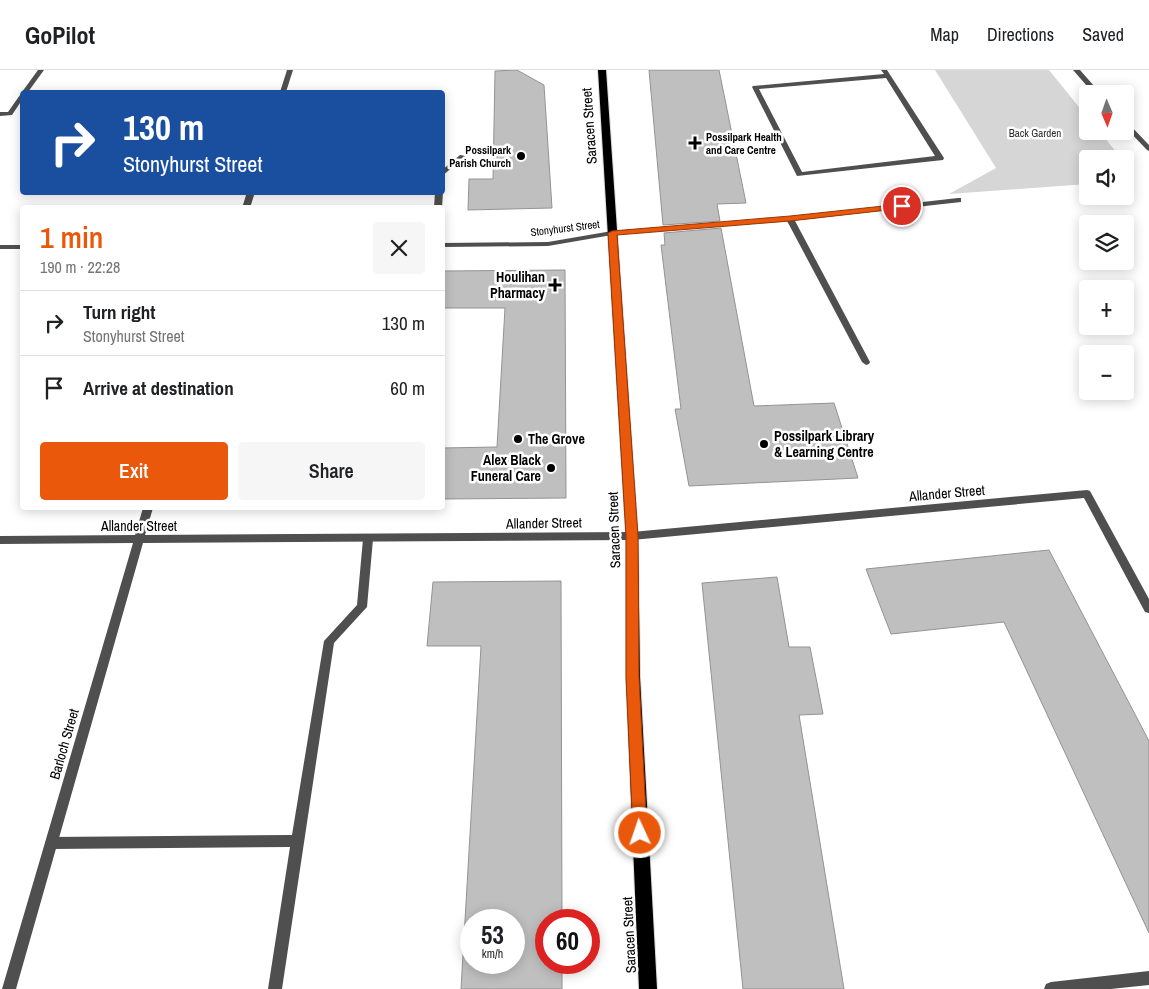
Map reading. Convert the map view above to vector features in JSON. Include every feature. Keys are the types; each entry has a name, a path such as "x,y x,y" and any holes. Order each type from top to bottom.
{"main road":[{"name":"Saracen Street","path":"602,70 632,536 633,677 648,989"}],"street":[{"path":"26,90 41,70"},
{"path":"283,90 290,70"},
{"path":"1076,70 1090,85"},
{"path":"886,73 940,158 800,174 755,86 886,73"},
{"path":"0,114 10,114 20,99"},
{"path":"1134,133 1149,149"},
{"path":"445,171 462,156"},
{"name":"Stonyhurst Street","path":"445,245 548,244 612,233 790,219 958,200"},
{"path":"790,219 866,362"},
{"path":"0,247 20,247"},
{"name":"Allander Street","path":"0,540 632,536 1087,494 1149,609"},
{"name":"Barloch Street","path":"9,989 137,540 147,510"},
{"path":"275,989 329,641 362,607 368,539"},
{"path":"51,843 297,841"},
{"path":"1051,989 1149,978"}],"green space":[{"name":"Back Garden","path":"935,70 1049,70 1079,107 1079,140 1106,140 1115,150 1079,150 1079,185 949,194 996,168"}],"building":[{"name":"Possilpark Parish Church","path":"517,70 544,85 552,208 468,210 469,179 493,179 495,71"},
{"name":"Possilpark Health and Care Centre","path":"649,70 719,70 746,203 717,204 720,221 663,225"},
{"path":"721,228 754,406 834,403 858,478 689,486 675,409 681,409 661,245 665,245 664,233"},
{"path":"565,270 566,498 445,499 445,448 497,447 505,308 445,308 445,271"},
{"path":"1049,550 1149,741 1149,933 1004,622 891,634 866,569"},
{"path":"777,577 789,647 810,647 823,714 799,715 844,989 743,989 702,583"},
{"path":"561,581 562,909 535,909 535,974 562,974 562,989 461,989 462,974 525,974 525,909 466,909 481,646 427,646 433,582"}],"place":[{"name":"Possilpark Health and Care Centre","path":"695,143"},
{"name":"Possilpark Parish Church","path":"521,156"},
{"name":"Houlihan Pharmacy","path":"555,285"},
{"name":"The Grove","path":"518,439"},
{"name":"Possilpark Library & Learning Centre","path":"764,444"},
{"name":"Alex Black Funeral Care","path":"551,468"}],"route":[{"path":"640,833 633,677 632,536 612,233 790,219 902,206"}]}
